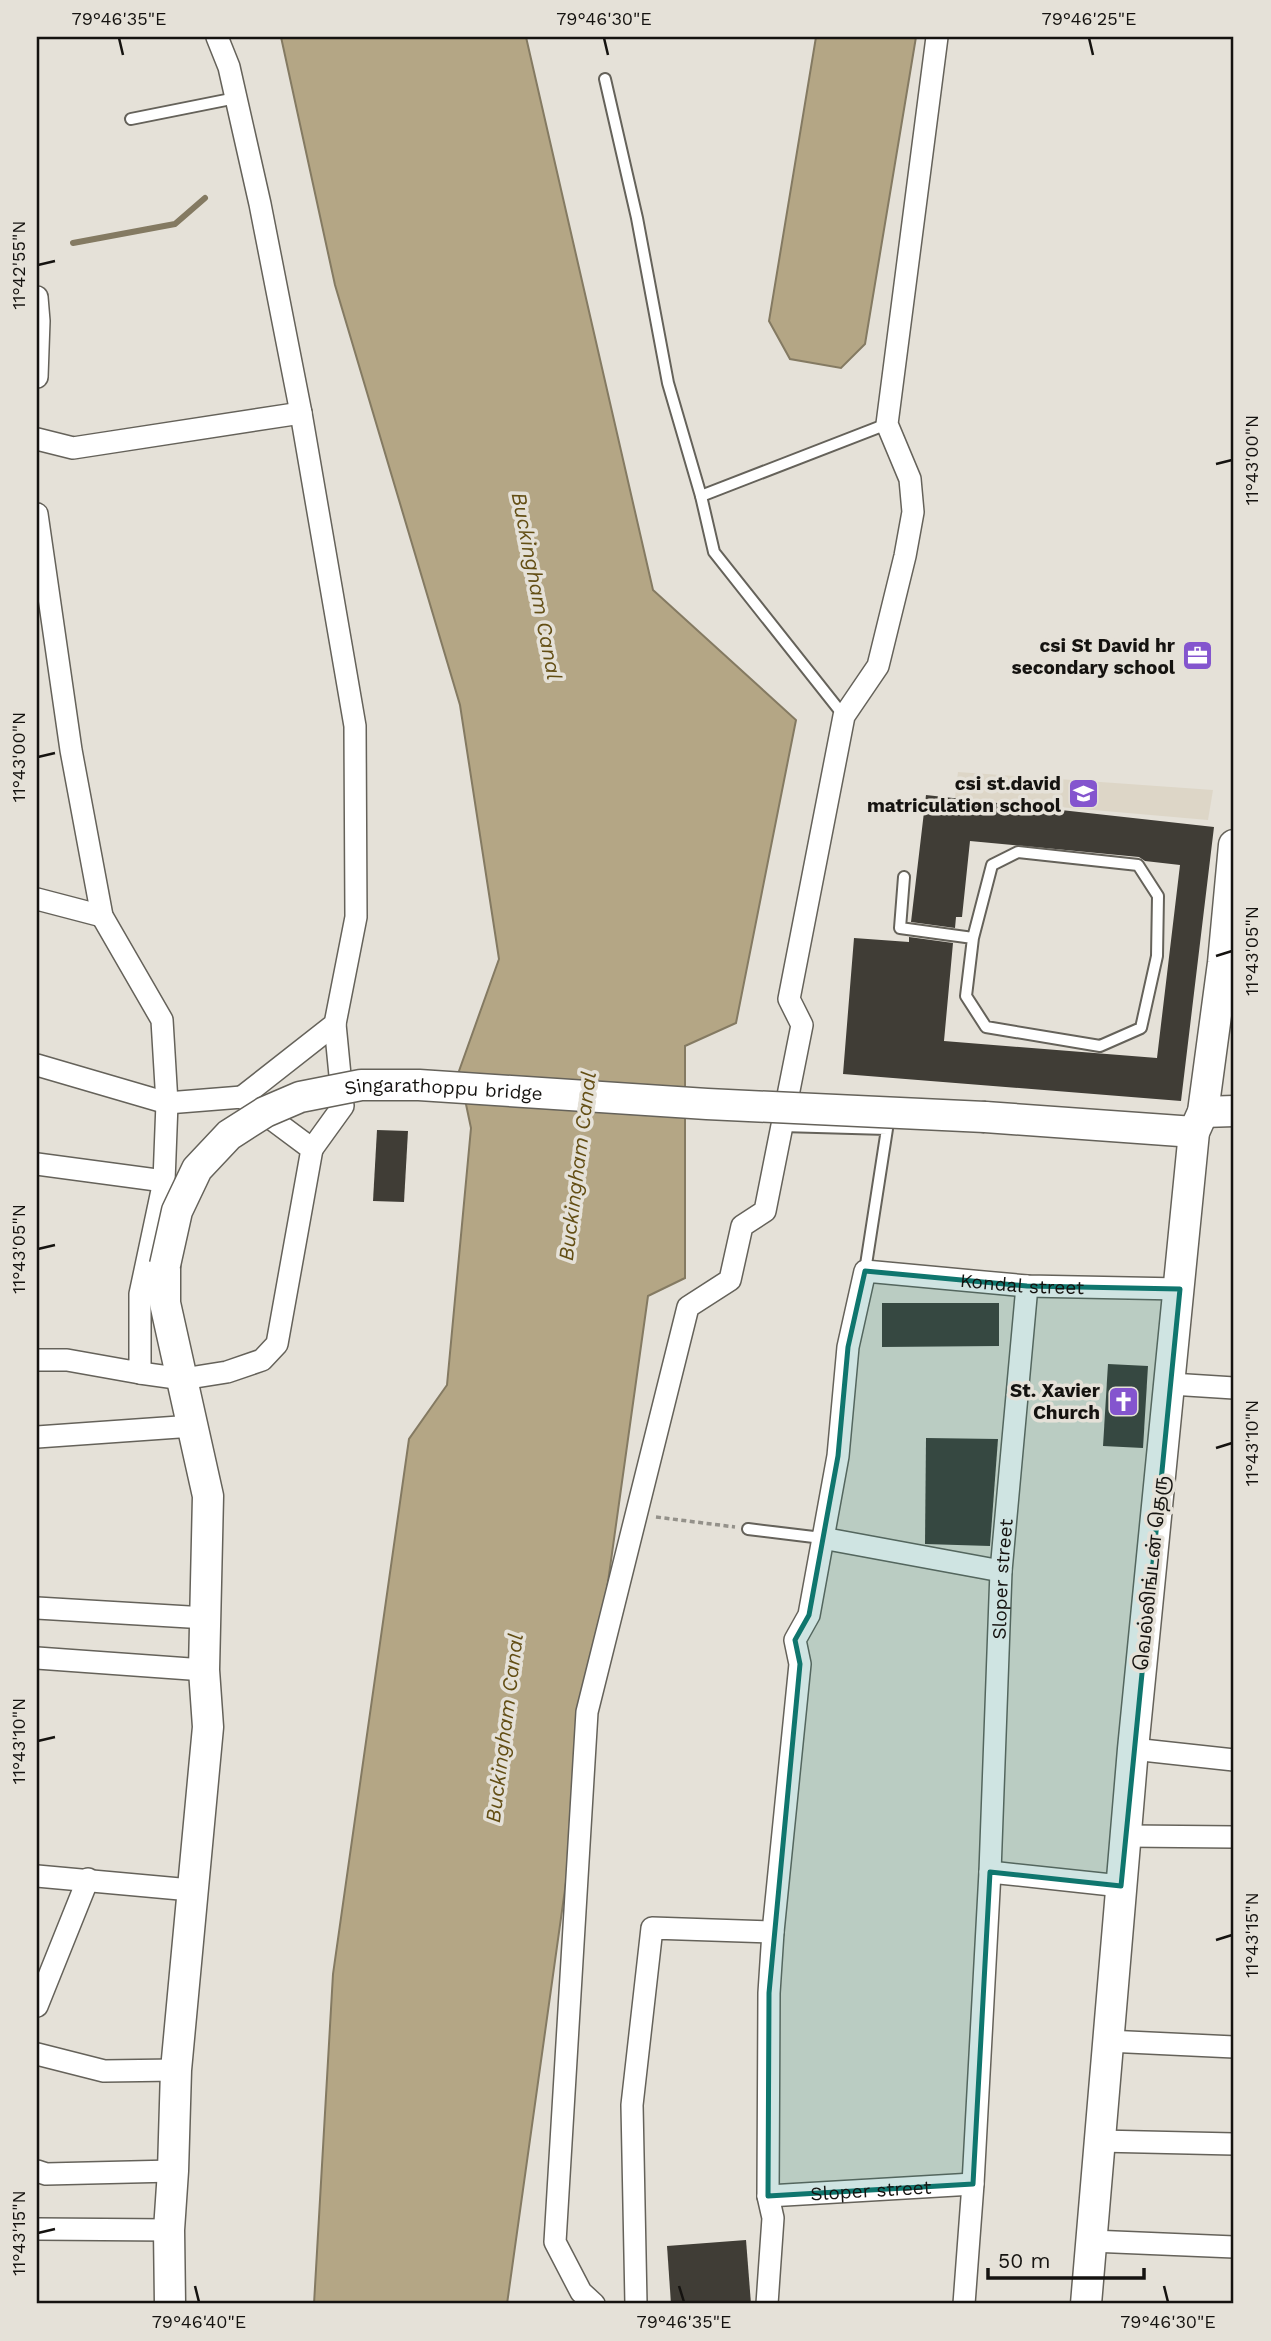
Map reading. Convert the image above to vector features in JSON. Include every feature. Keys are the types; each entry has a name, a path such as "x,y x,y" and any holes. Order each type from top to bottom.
{"main road":[{"name":"வெல்லிங்டன் தெரு","path":"1086,2304 1133,1749 1180,1289 1199,1122 1223,963 1234,845"},
{"name":"Singarathoppu bridge","path":"170,2304 169,2230 176,2070 208,1727 204,1670 208,1496 165,1304 164,1265 177,1211 197,1170 229,1135 265,1112 300,1097 361,1085 419,1085 707,1104 985,1117 1199,1122"},
{"path":"1199,1122 1234,1111"}],"street":[{"path":"37,1360 67,1360 183,1379 227,1372 262,1360 277,1343 312,1149 343,1106 335,1024 356,917 355,726 301,413 260,204 229,67 217,37"},
{"path":"594,2304 581,2292 555,2242 587,1712 688,1307 730,1280 742,1226 765,1211 802,1025 789,999 844,716 878,666 905,556 913,512 910,479 887,424 937,37"},
{"path":"37,297 37,377"},
{"path":"37,439 74,448 301,413"},
{"path":"37,514 71,750 102,916 162,1020 167,1103 164,1181 140,1294 140,1373"},
{"path":"37,899 102,916"},
{"path":"37,1065 167,1103 242,1097 335,1024"},
{"path":"242,1097 312,1149"},
{"path":"37,1164 164,1181"},
{"path":"767,2304 773,2218 768,2196 769,1993 800,1664 795,1640 809,1615 838,1456 848,1348 865,1271"},
{"name":"Kondal street","path":"865,1271 1027,1286 1180,1289"},
{"name":"Sloper street","path":"964,2304 990,1872 1001,1571 1027,1286"},
{"path":"1171,1384 1234,1388"},
{"path":"37,1437 193,1426"},
{"path":"822,1538 1001,1571"},
{"path":"37,1608 206,1618"},
{"path":"37,1658 204,1670"},
{"path":"1133,1749 1234,1760"},
{"path":"1127,1836 1234,1837"},
{"path":"990,1872 1121,1886"},
{"path":"37,1876 191,1890"},
{"path":"37,2006 88,1880"},
{"path":"636,2304 632,2105 652,1928 773,1932"},
{"path":"1107,2041 1234,2047"},
{"path":"37,2054 104,2071 176,2070"},
{"path":"1099,2141 1234,2144"},
{"path":"37,2171 46,2174 173,2171"},
{"name":"Sloper street","path":"768,2196 973,2184"},
{"path":"37,2229 169,2230"},
{"path":"1091,2241 1234,2247"}],"lane":[{"path":"605,79 638,218 667,383 701,496 714,552 844,716"},
{"path":"131,118 236,98"},
{"path":"701,496 887,424"},
{"path":"1018,852 1139,865 1158,896 1157,956 1141,1028 1100,1046 986,1027 966,996 973,938 992,865 1018,852"},
{"path":"904,877 900,928 973,938"},
{"path":"782,1126 887,1129 865,1271"},
{"path":"748,1529 822,1538"}],"path":[{"path":"636,1515 748,1529"}],"highlighted area":[{"path":"865,1271 1027,1286 1180,1289 1121,1886 990,1872 973,2184 768,2196 769,1993 800,1664 795,1640 809,1615 838,1456 848,1347"}],"shaded area":[{"name":"csi st.david matriculation school","path":"958,772 1213,790 1208,820 955,798"}],"water":[{"name":"Buckingham Canal","path":"281,37 526,37 653,590 796,720 736,1023 685,1046 685,1278 648,1296 507,2304 314,2304 333,1974 409,1439 447,1385 471,1128 459,1071 499,959 460,705 335,285"},
{"path":"816,37 916,37 865,344 841,368 790,359 769,321"}],"building":[{"path":"926,795 1214,827 1181,1101 843,1074 854,938 909,942 909,937 953,943 944,1041 1157,1058 1180,865 1145,861 1139,857 970,841 962,917 956,917 955,928 911,922"},
{"path":"377,1130 408,1131 404,1202 373,1201"},
{"path":"882,1303 999,1303 999,1346 882,1347"},
{"path":"1108,1364 1148,1366 1143,1448 1103,1446"},
{"path":"926,1438 998,1439 990,1546 925,1544"},
{"path":"746,2240 751,2304 671,2304 667,2246"}],"waterway":[{"path":"73,243 175,224 205,198"}],"place":[{"name":"csi St David hr secondary school","path":"1198,656"},
{"name":"csi st.david matriculation school","path":"1084,794"},
{"name":"St. Xavier Church","path":"1123,1401"}]}
